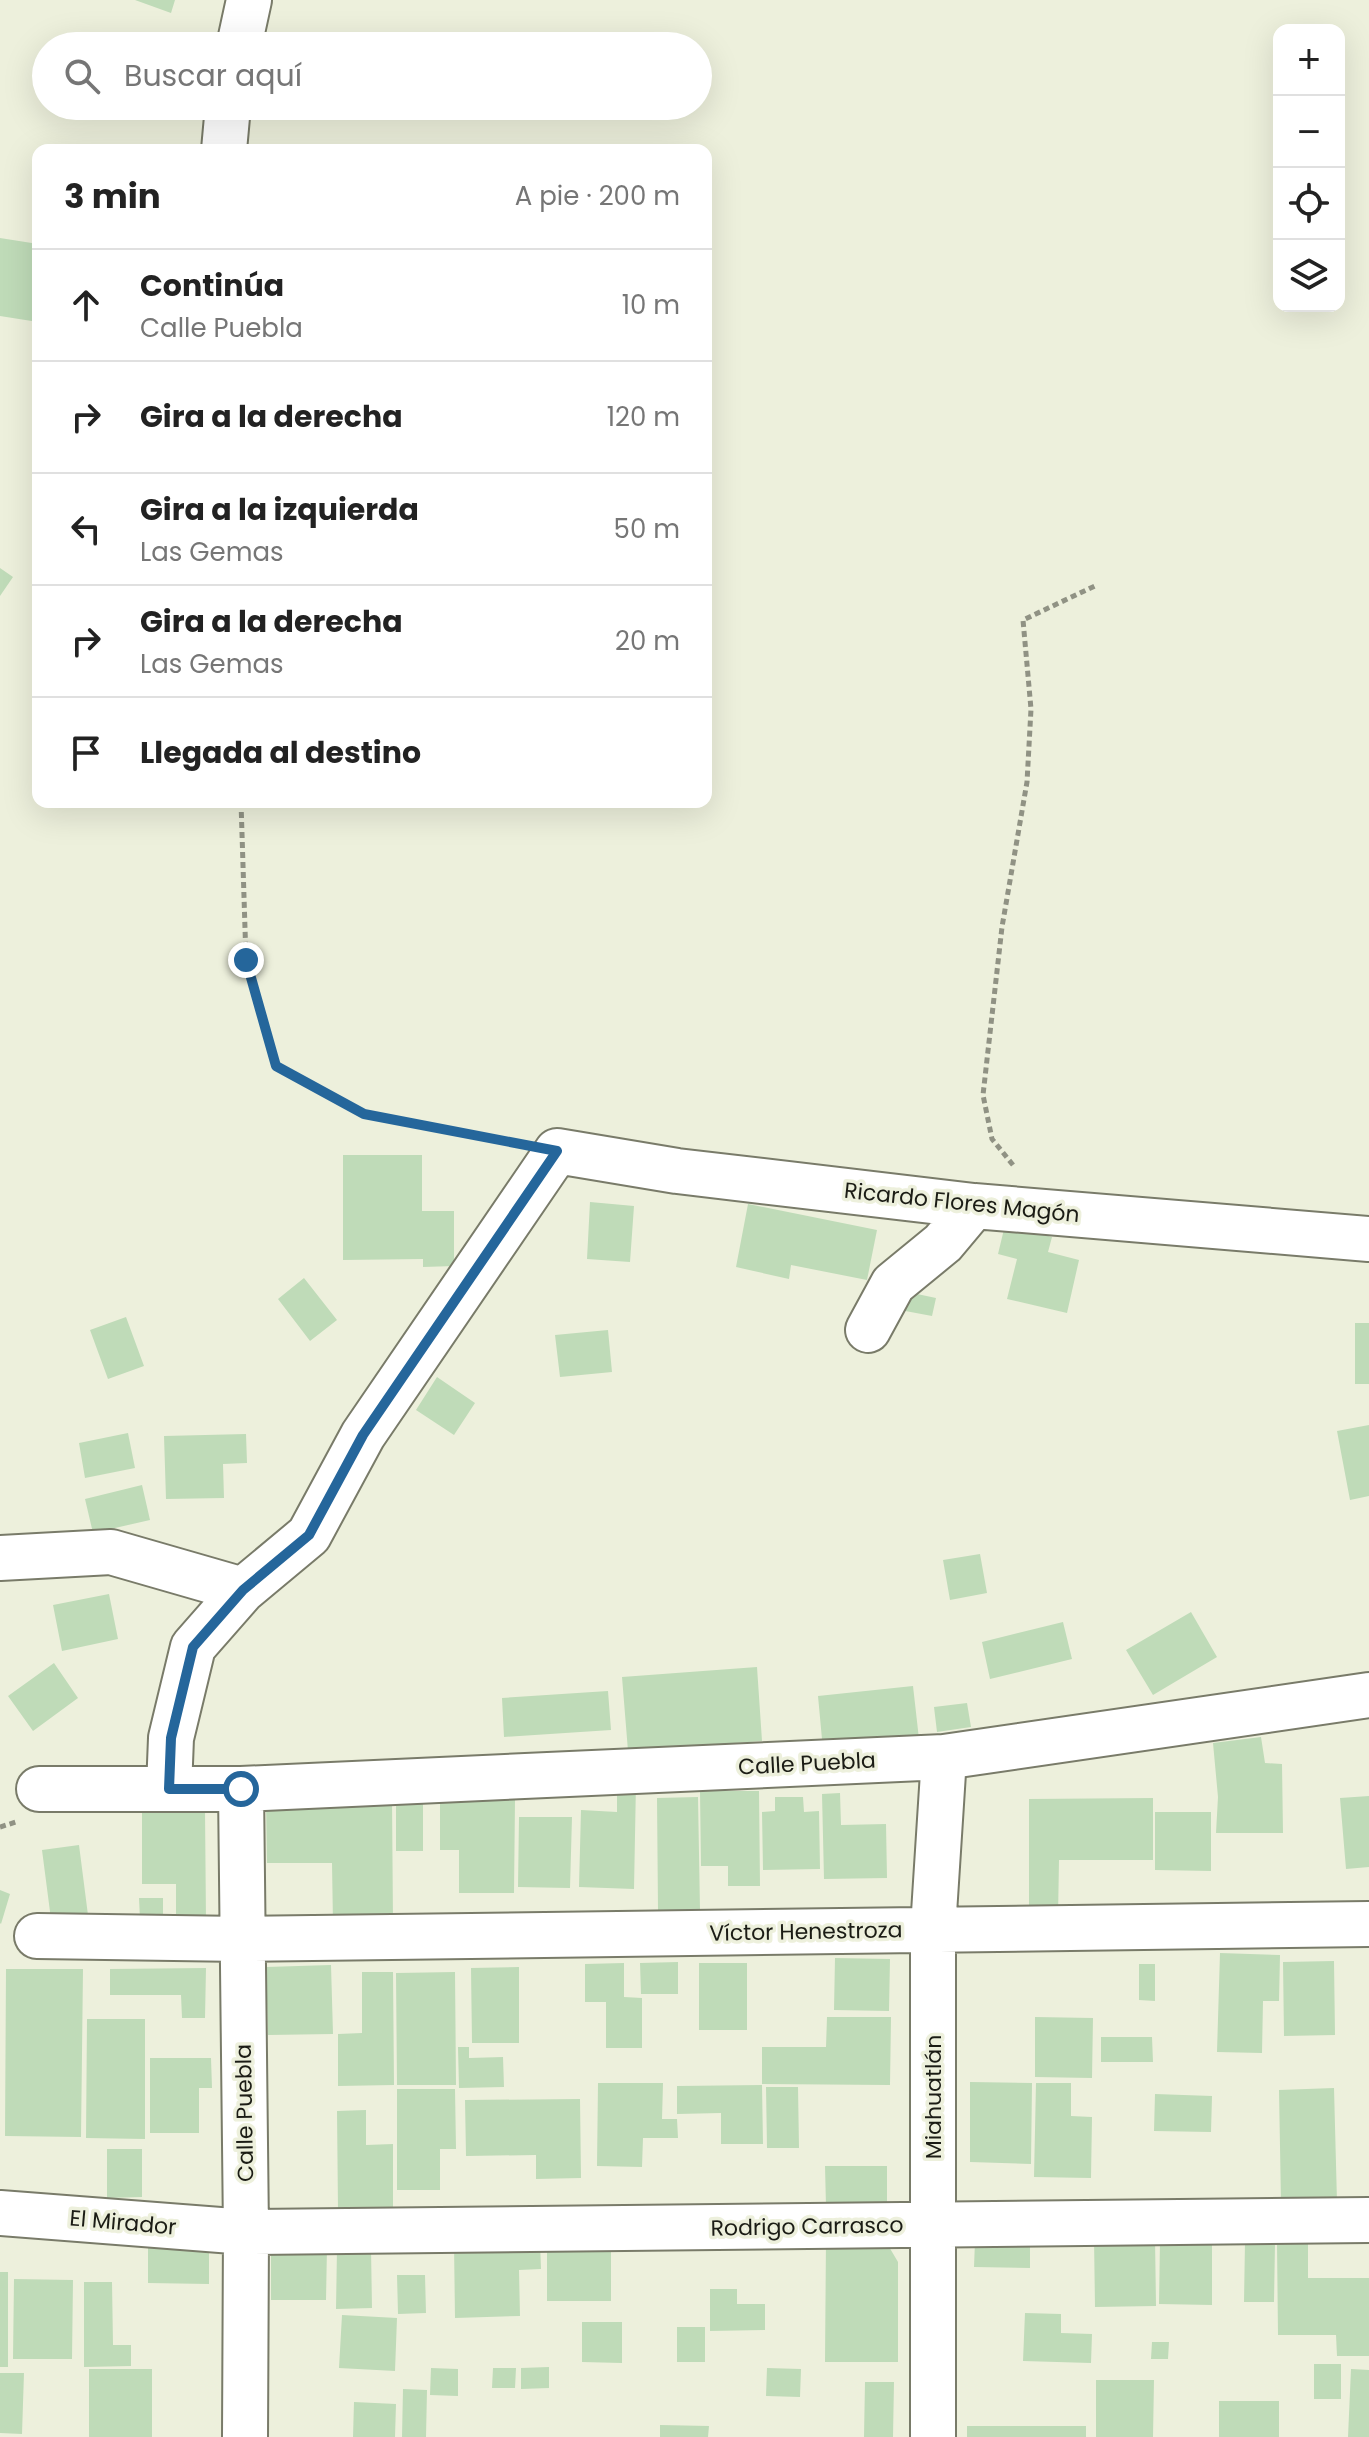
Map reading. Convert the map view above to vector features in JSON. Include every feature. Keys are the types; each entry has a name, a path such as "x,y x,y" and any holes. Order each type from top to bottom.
{"street":[{"path":"242,32 249,0"},
{"path":"225,144 227,120"},
{"path":"169,1789 171,1738 193,1647 243,1590 309,1535 363,1435 557,1151"},
{"name":"Ricardo Flores Magón","path":"557,1151 677,1171 974,1206 1369,1239"},
{"path":"868,1330 893,1284 943,1243 974,1206"},
{"path":"0,1558 111,1552 243,1590"},
{"name":"Calle Puebla","path":"39,1789 241,1789 944,1757 1369,1695"},
{"name":"Miahuatlán","path":"933,2437 933,1929 944,1757"},
{"name":"Calle Puebla","path":"241,1789 245,2437"},
{"name":"Víctor Henestroza","path":"37,1936 242,1939 1369,1924"},
{"name":"El Mirador","path":"0,2213 246,2232"},
{"name":"Rodrigo Carrasco","path":"246,2232 1369,2220"}],"path":[{"path":"1065,1213 1014,1166 992,1139 983,1095 1002,927 1027,782 1031,709 1023,620 1097,585"},
{"path":"241,808 246,960 276,1066 364,1114 557,1151"}],"building":[{"path":"135,0 175,0 171,13"},
{"path":"0,238 32,243 32,321 0,316"},
{"path":"0,568 13,577 0,596"},
{"path":"343,1155 422,1155 422,1211 454,1211 454,1266 423,1267 423,1259 343,1260"},
{"path":"590,1202 634,1206 630,1262 587,1259"},
{"path":"748,1204 877,1230 867,1280 791,1265 789,1279 736,1267"},
{"path":"1005,1225 1052,1237 1048,1252 1079,1260 1067,1313 1007,1299 1017,1259 998,1254"},
{"path":"304,1278 337,1320 310,1341 278,1299"},
{"path":"903,1291 936,1298 932,1316 900,1310"},
{"path":"126,1317 144,1366 108,1379 90,1330"},
{"path":"1355,1323 1369,1323 1369,1384 1355,1384"},
{"path":"608,1330 612,1372 560,1377 555,1335"},
{"path":"437,1377 475,1403 454,1435 416,1410"},
{"path":"1369,1425 1369,1496 1350,1500 1337,1431"},
{"path":"128,1433 135,1468 85,1478 79,1443"},
{"path":"246,1434 247,1463 223,1464 224,1498 166,1499 164,1436"},
{"path":"142,1485 150,1520 93,1533 85,1499"},
{"path":"980,1554 987,1593 950,1600 943,1560"},
{"path":"109,1594 118,1639 62,1651 53,1605"},
{"path":"1191,1612 1217,1657 1153,1695 1126,1650"},
{"path":"1063,1622 1072,1659 990,1679 982,1642"},
{"path":"54,1663 78,1698 33,1731 8,1696"},
{"path":"757,1667 762,1741 628,1751 622,1677"},
{"path":"913,1686 919,1739 823,1750 818,1696"},
{"path":"608,1691 611,1730 504,1737 502,1698"},
{"path":"967,1703 971,1727 937,1732 934,1707"},
{"path":"1261,1737 1265,1763 1282,1764 1283,1833 1216,1833 1218,1797 1213,1743"},
{"path":"617,1782 636,1782 634,1889 579,1887 581,1810 617,1812"},
{"path":"700,1791 759,1791 760,1886 728,1886 728,1866 701,1866"},
{"path":"840,1793 841,1825 886,1824 887,1878 824,1879 822,1794"},
{"path":"1369,1796 1369,1867 1346,1869 1340,1798"},
{"path":"698,1797 700,1910 658,1910 657,1798"},
{"path":"775,1797 803,1797 804,1812 819,1811 820,1869 763,1870 762,1812 775,1811"},
{"path":"1153,1798 1153,1860 1059,1860 1058,1917 1029,1916 1029,1799"},
{"path":"392,1799 393,1923 333,1924 332,1863 267,1863 266,1801"},
{"path":"440,1799 515,1800 514,1893 459,1893 459,1850 440,1850"},
{"path":"423,1802 423,1851 396,1851 396,1803"},
{"path":"205,1810 206,1922 176,1922 176,1884 142,1884 142,1811"},
{"path":"1155,1812 1211,1812 1211,1871 1155,1870"},
{"path":"519,1817 572,1817 570,1888 518,1887"},
{"path":"79,1845 89,1923 52,1927 42,1850"},
{"path":"0,1890 10,1894 1,1924 0,1923"},
{"path":"139,1898 163,1898 163,1920 140,1919"},
{"path":"1220,1953 1280,1955 1279,2001 1263,2001 1262,2053 1217,2052"},
{"path":"835,1958 890,1959 889,2011 834,2010"},
{"path":"1334,1961 1335,2035 1284,2036 1283,1962"},
{"path":"678,1962 678,1994 641,1994 640,1963"},
{"path":"624,1963 624,1997 642,1998 642,2048 606,2048 606,2002 585,2002 585,1964"},
{"path":"699,1963 747,1963 747,2030 699,2030"},
{"path":"1139,1964 1155,1964 1155,2001 1139,2000"},
{"path":"331,1965 333,2034 268,2035 266,1967"},
{"path":"519,1967 519,2043 472,2043 471,1968"},
{"path":"206,1968 205,2018 182,2018 181,1995 110,1995 110,1969"},
{"path":"6,1969 83,1969 81,2137 5,2136"},
{"path":"362,1972 393,1972 394,2085 338,2086 338,2034 362,2033"},
{"path":"455,1972 456,2085 397,2085 396,1973"},
{"path":"827,2017 891,2017 890,2085 762,2084 762,2047 826,2047"},
{"path":"1035,2017 1093,2018 1092,2078 1035,2077"},
{"path":"87,2019 145,2019 145,2139 86,2138"},
{"path":"1101,2037 1152,2037 1153,2062 1101,2062"},
{"path":"458,2047 469,2047 469,2058 503,2057 504,2087 459,2088"},
{"path":"150,2058 211,2058 212,2088 199,2088 199,2133 150,2133"},
{"path":"970,2082 1032,2083 1031,2164 970,2162"},
{"path":"598,2083 663,2083 662,2119 677,2119 678,2138 643,2138 642,2167 597,2166"},
{"path":"1036,2083 1071,2083 1071,2116 1092,2117 1091,2178 1034,2177"},
{"path":"762,2085 763,2144 721,2144 721,2113 677,2114 677,2086"},
{"path":"766,2087 798,2087 799,2148 767,2148"},
{"path":"1334,2088 1337,2202 1281,2203 1279,2090"},
{"path":"397,2089 455,2089 456,2149 440,2149 440,2190 397,2190"},
{"path":"1155,2094 1212,2096 1211,2132 1154,2131"},
{"path":"580,2099 581,2178 536,2179 536,2155 466,2156 465,2100"},
{"path":"366,2110 366,2145 393,2144 393,2210 338,2210 337,2111"},
{"path":"107,2149 142,2149 142,2197 107,2198"},
{"path":"825,2166 887,2166 887,2205 826,2206"},
{"path":"1094,2238 1155,2238 1156,2306 1095,2307"},
{"path":"826,2239 885,2240 898,2262 898,2362 825,2362"},
{"path":"611,2240 611,2301 547,2301 547,2241"},
{"path":"975,2241 1030,2242 1030,2268 974,2267"},
{"path":"1160,2241 1212,2242 1212,2305 1159,2304"},
{"path":"540,2242 541,2269 519,2270 520,2316 455,2318 454,2244"},
{"path":"1245,2242 1275,2243 1274,2302 1244,2302"},
{"path":"1277,2243 1308,2243 1308,2278 1369,2278 1369,2356 1337,2356 1336,2335 1278,2335"},
{"path":"271,2246 327,2247 326,2300 271,2300"},
{"path":"148,2247 209,2248 209,2284 148,2283"},
{"path":"337,2248 371,2248 372,2308 336,2309"},
{"path":"0,2272 8,2272 8,2367 0,2367"},
{"path":"397,2275 425,2275 426,2313 398,2314"},
{"path":"14,2279 73,2280 72,2359 13,2359"},
{"path":"84,2282 112,2282 113,2345 131,2345 131,2366 84,2367"},
{"path":"710,2289 737,2289 737,2304 765,2304 765,2330 710,2331"},
{"path":"1025,2313 1061,2314 1061,2333 1092,2334 1091,2363 1023,2361"},
{"path":"342,2315 397,2318 395,2371 339,2368"},
{"path":"582,2322 622,2322 622,2363 582,2362"},
{"path":"677,2327 705,2327 705,2362 677,2362"},
{"path":"1152,2342 1169,2342 1168,2359 1151,2359"},
{"path":"1314,2364 1341,2364 1341,2399 1314,2399"},
{"path":"549,2367 549,2388 521,2389 521,2368"},
{"path":"431,2368 458,2369 458,2396 430,2395"},
{"path":"493,2368 516,2368 515,2388 492,2388"},
{"path":"767,2368 801,2369 800,2397 766,2396"},
{"path":"89,2369 152,2369 152,2437 89,2437"},
{"path":"1351,2369 1369,2370 1369,2437 1348,2437"},
{"path":"0,2373 24,2373 22,2434 0,2433"},
{"path":"1096,2380 1154,2380 1153,2437 1096,2437"},
{"path":"865,2382 894,2382 893,2437 864,2437"},
{"path":"403,2389 427,2390 426,2437 402,2437"},
{"path":"1219,2401 1279,2401 1279,2437 1219,2437"},
{"path":"354,2402 396,2404 395,2437 353,2437"},
{"path":"660,2425 709,2426 708,2437 660,2437"},
{"path":"967,2426 1086,2426 1086,2437 967,2437"}],"route":[{"path":"241,1789 169,1789 171,1738 193,1647 243,1590 309,1535 363,1435 557,1151 364,1114 276,1066 246,960"}]}
